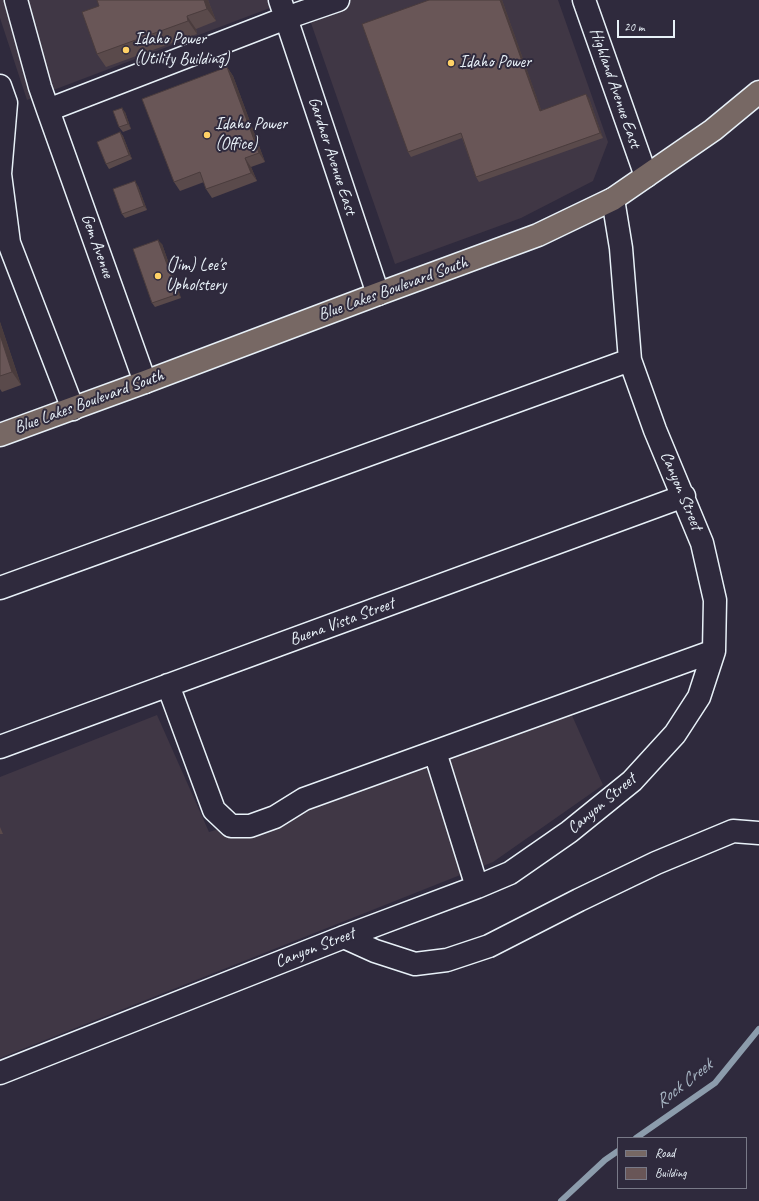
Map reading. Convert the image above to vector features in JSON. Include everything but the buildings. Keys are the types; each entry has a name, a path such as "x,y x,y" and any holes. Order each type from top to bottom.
{"main road":[{"name":"Blue Lakes Boulevard South","path":"0,435 538,235 613,199 713,130 759,92"}],"street":[{"name":"Gem Avenue","path":"16,0 48,110 145,382"},
{"path":"48,110 283,9 338,0"},
{"name":"Highland Avenue East","path":"584,0 646,176"},
{"name":"Gardner Avenue East","path":"283,9 378,294"},
{"path":"0,86 6,103 0,174 9,243 73,409"},
{"name":"Canyon Street","path":"0,1073 510,873 569,832 632,781 675,734 699,697 714,651 715,600 702,542 684,496 655,430 630,360 621,248 613,199"},
{"path":"0,588 630,360"},
{"name":"Buena Vista Street","path":"0,747 684,496"},
{"path":"168,685 214,810 231,826 250,826 275,818 304,799 714,651"},
{"path":"435,752 477,887"},
{"path":"344,937 375,951 415,964 447,960 489,946 656,863 732,831 759,833"}],"shaded area":[{"path":"0,0 291,0 27,100 0,18"},
{"path":"303,0 558,0 608,142 593,181 521,218 395,264"},
{"path":"570,711 603,785 493,862 0,1058 0,777 157,715 209,832 305,803"}],"waterway":[{"name":"Rock Creek","path":"637,1137 715,1083 759,1029"},
{"name":"Rock Creek","path":"561,1201 605,1160 617,1152"}],"place":[{"name":"Idaho Power (Utility Building)","path":"126,50"},
{"name":"Idaho Power","path":"451,63"},
{"name":"Idaho Power (Office)","path":"207,135"},
{"name":"(Jim) Lee's Upholstery","path":"158,276"}]}
